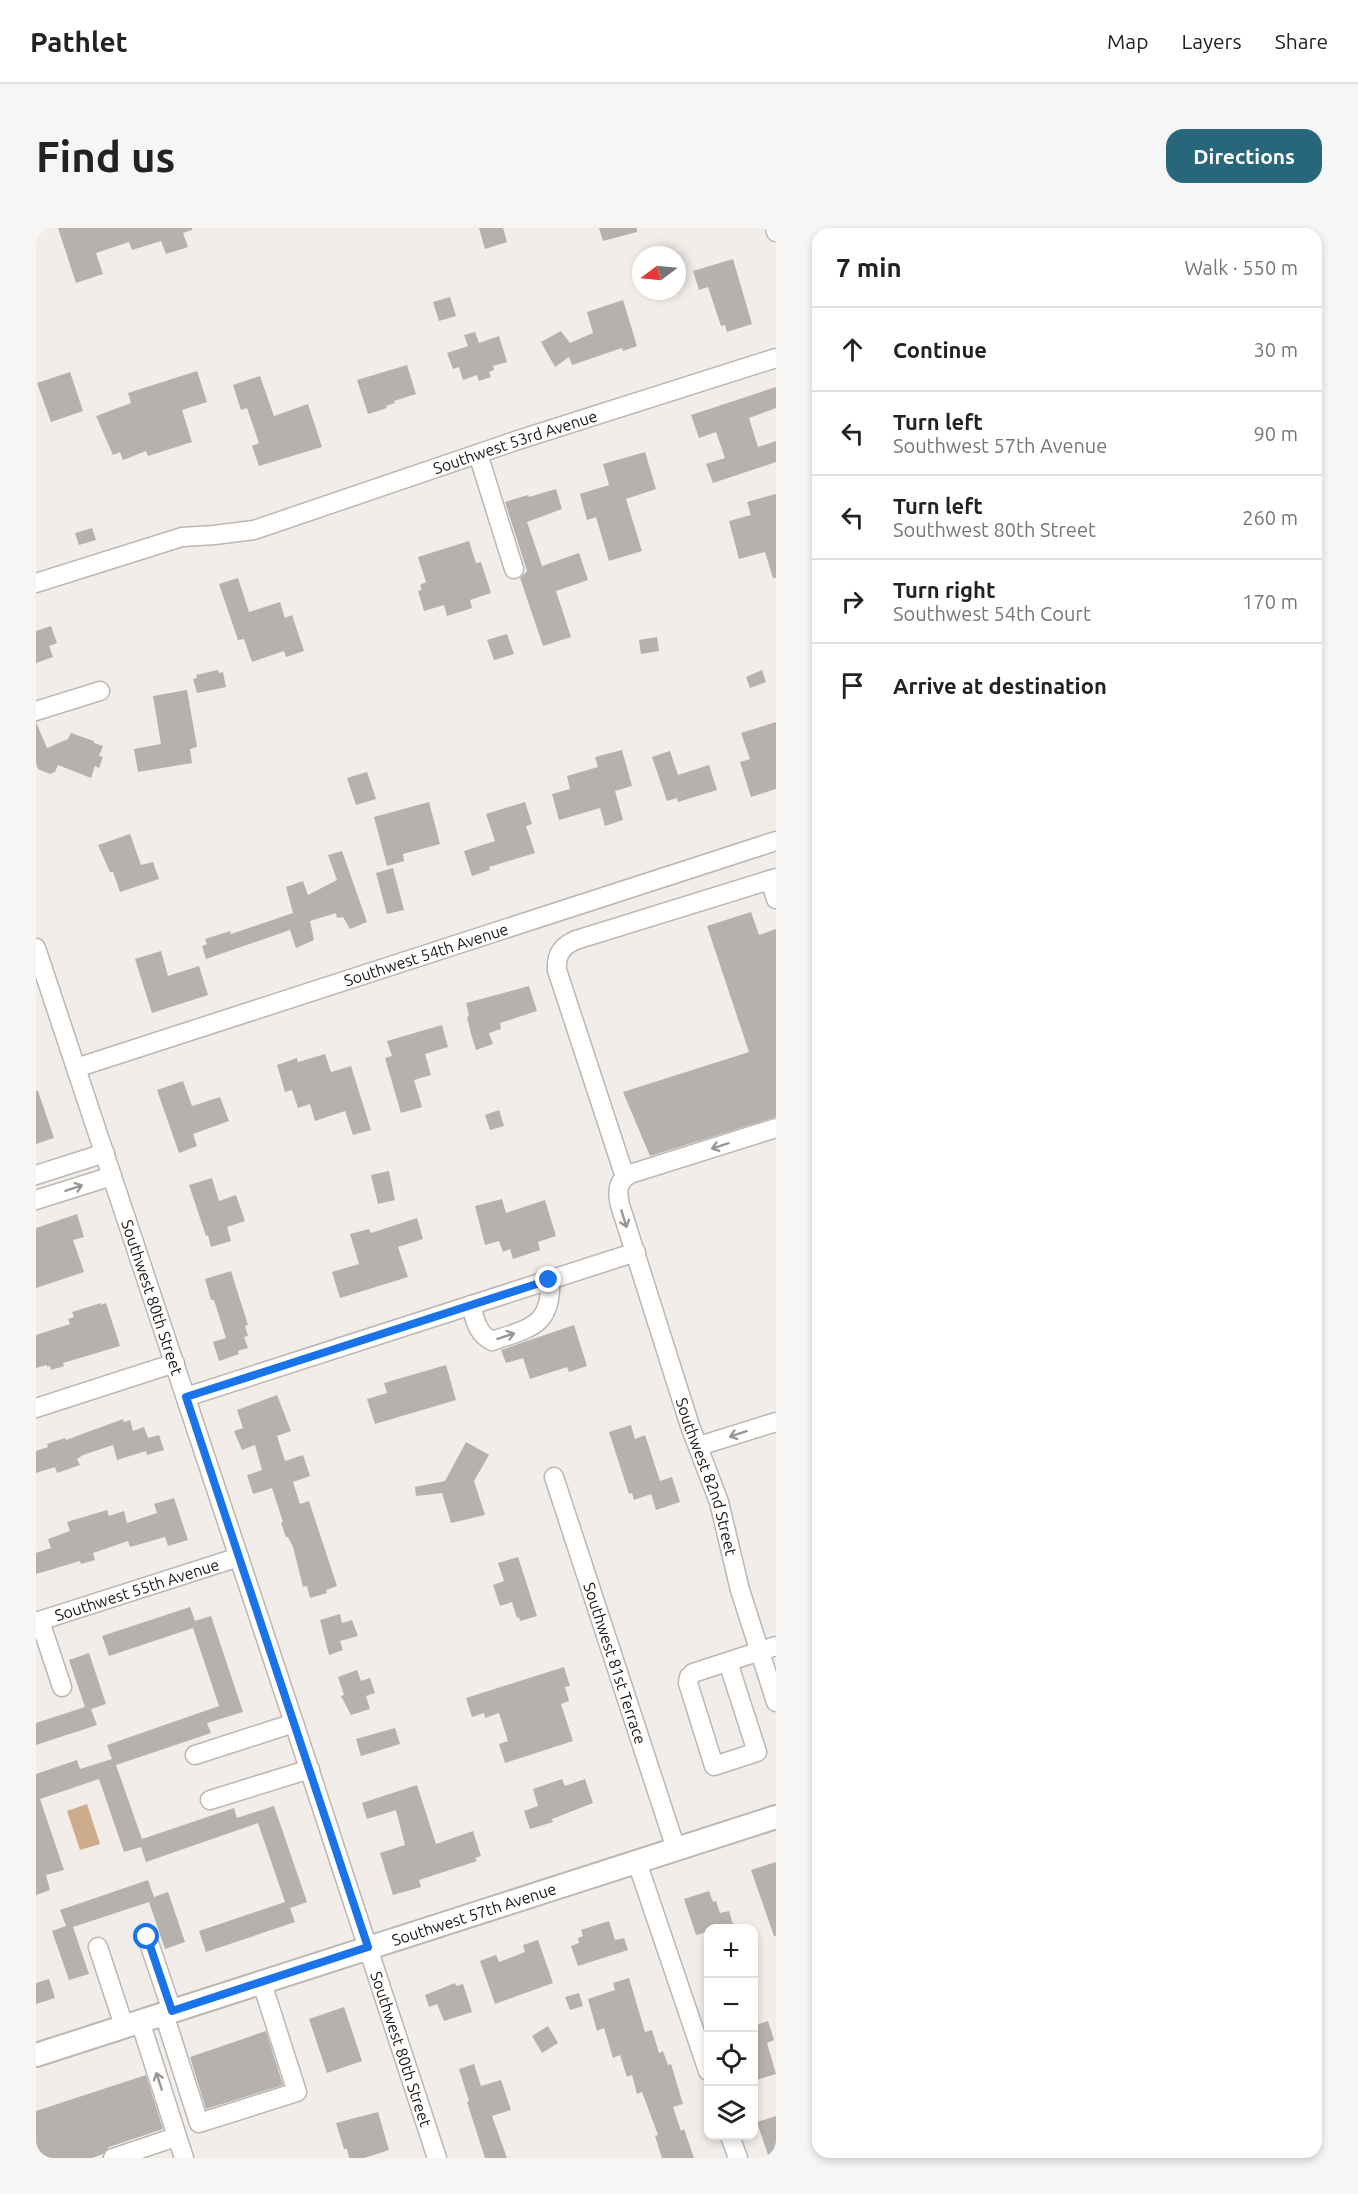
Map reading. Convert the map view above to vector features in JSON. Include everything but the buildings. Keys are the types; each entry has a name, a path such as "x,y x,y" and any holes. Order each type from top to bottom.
{"main road":[{"name":"Southwest 57th Avenue","path":"36,2055 776,1817"}],"street":[{"name":"Southwest 53rd Avenue","path":"36,583 182,537 214,536 254,530 478,454 776,358"},
{"path":"478,454 514,569"},
{"path":"36,711 100,691"},
{"name":"Southwest 54th Avenue","path":"76,1068 776,842"},
{"path":"776,899 773,879 576,940 563,947 558,953 557,970 625,1177 776,1128"},
{"name":"Southwest 80th Street","path":"38,960 175,1363 437,2158"},
{"path":"36,1176 105,1153"},
{"path":"36,1200 112,1176"},
{"name":"Southwest 82nd Street","path":"625,1177 620,1185 618,1197 690,1426 719,1502 740,1590 768,1649 776,1702"},
{"path":"186,1397 636,1252"},
{"path":"471,1305 479,1330 484,1337 492,1341 527,1329 537,1323 548,1307 549,1280"},
{"path":"36,1408 175,1363"},
{"path":"699,1446 776,1422"},
{"name":"Southwest 81st Terrace","path":"554,1477 676,1849"},
{"name":"Southwest 55th Avenue","path":"38,1622 239,1557"},
{"path":"38,1622 62,1687"},
{"path":"728,1662 757,1752 714,1766 688,1680 693,1673 768,1649"},
{"path":"195,1755 294,1723"},
{"path":"210,1800 310,1769"},
{"path":"637,1862 704,2059"},
{"path":"147,1937 199,2123 297,2092 262,1983"},
{"path":"98,1947 132,2024 184,2158"},
{"path":"113,2158 177,2137"},
{"path":"731,2140 738,2158"}],"shaded area":[{"path":"87,1804 100,1844 80,1850 67,1811"}],"route":[{"path":"147,1937 172,2011 368,1947 186,1397 549,1280"}]}
